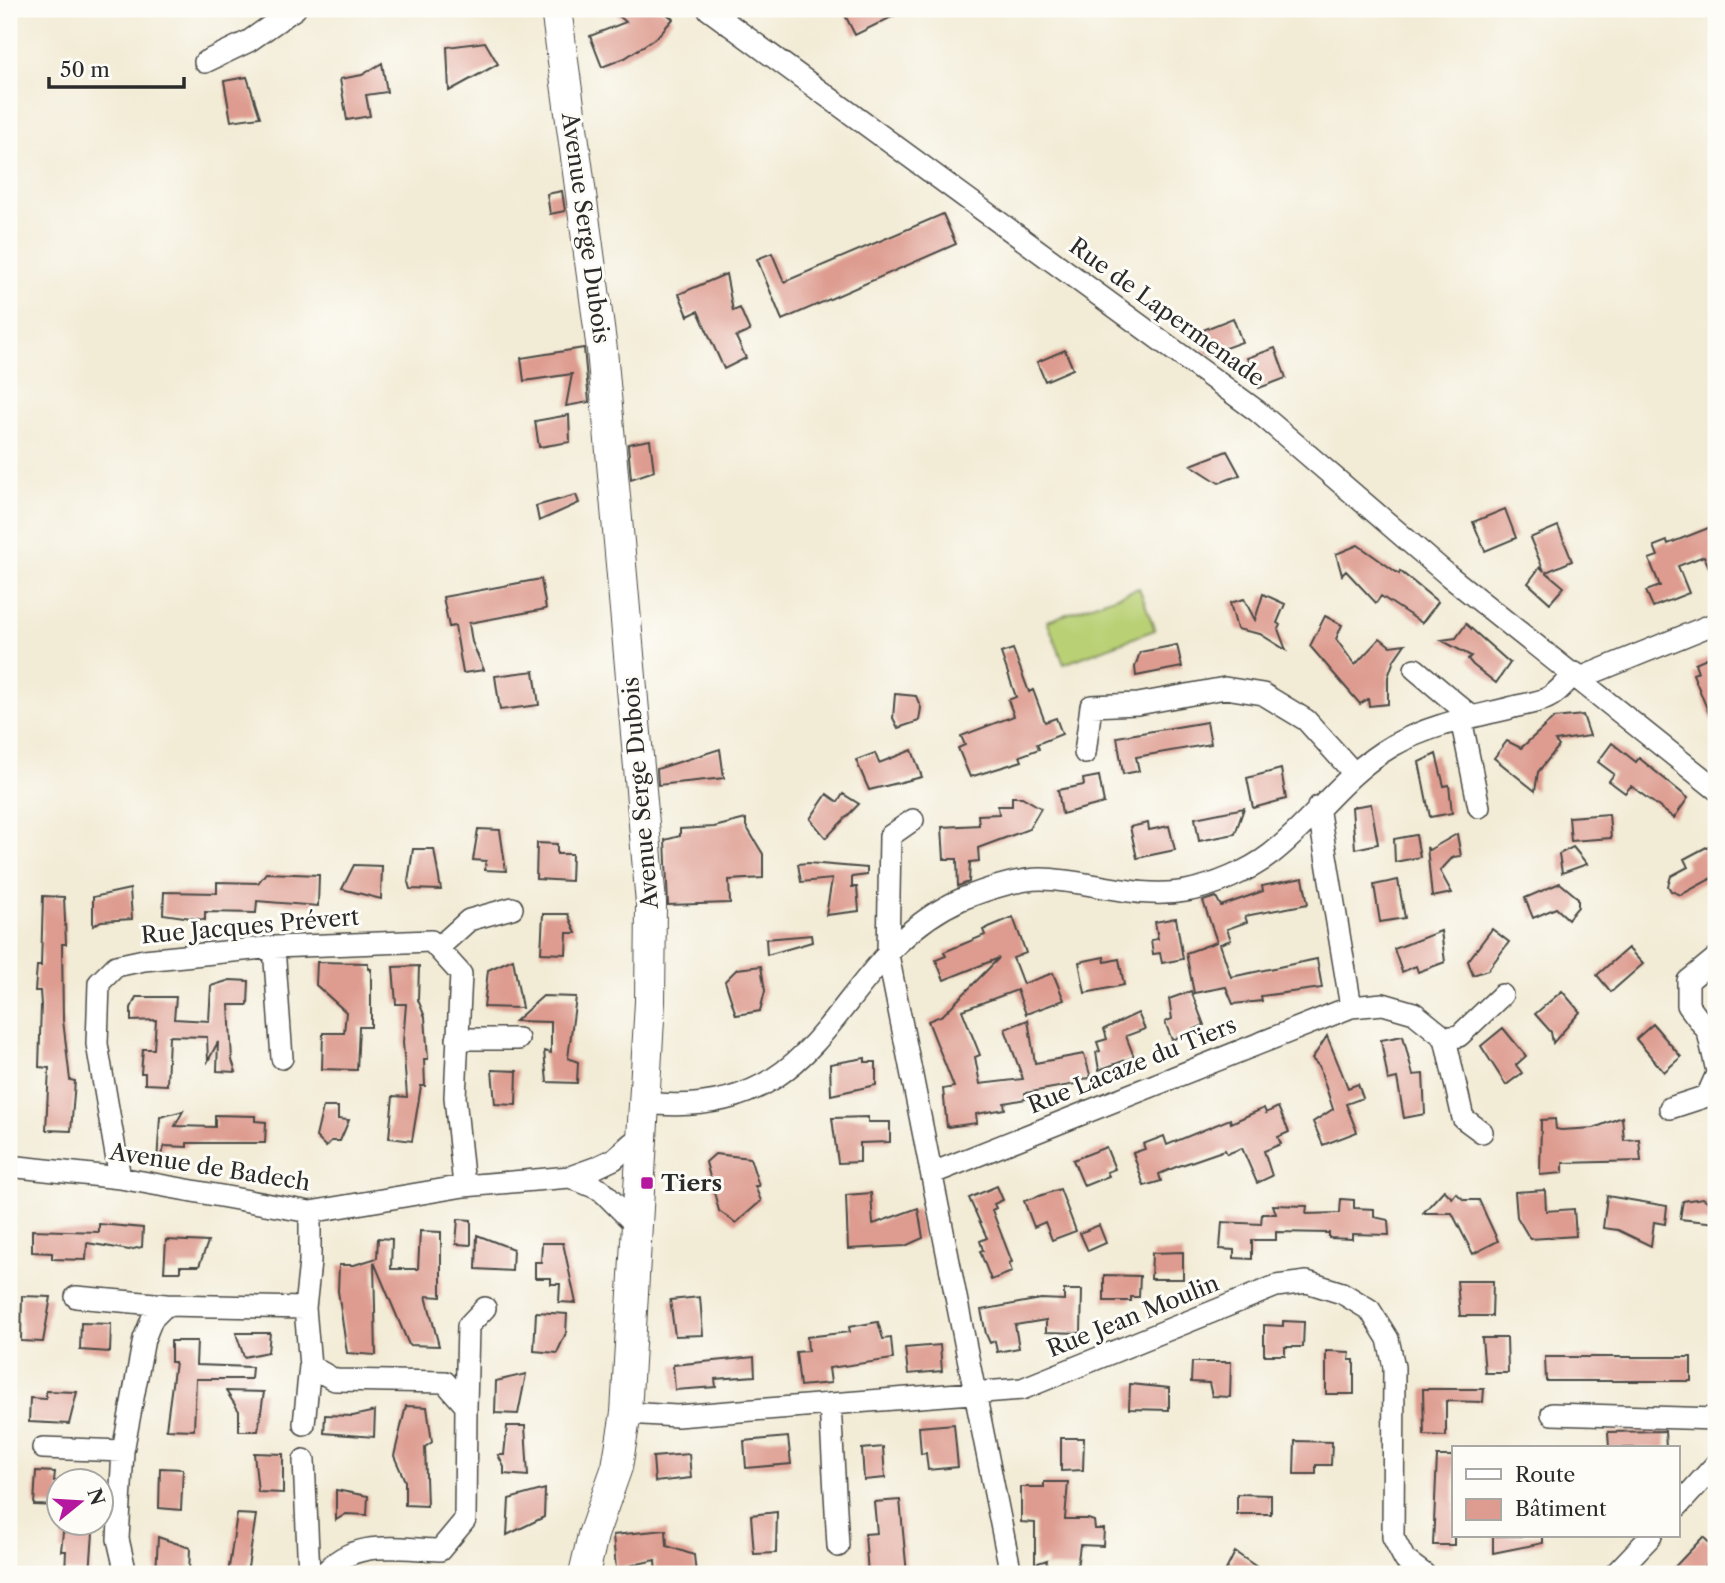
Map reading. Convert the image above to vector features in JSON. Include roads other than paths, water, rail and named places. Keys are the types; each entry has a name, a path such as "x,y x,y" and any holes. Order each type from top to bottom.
{"street":[{"path":"205,62 248,41 295,9"},
{"name":"Avenue Serge Dubois","path":"556,9 602,350 651,902 645,1103 626,1413 617,1467 593,1535 584,1574"},
{"name":"Rue de Lapermenade","path":"708,9 1257,411 1449,576 1578,676 1716,789"},
{"path":"645,1103 704,1105 766,1083 791,1067 821,1039 888,955 923,921 963,899 999,887 1039,879 1149,895 1187,891 1226,878 1270,855 1353,772 1392,746 1441,723 1550,697 1578,676 1716,623"},
{"path":"1415,669 1466,718 1479,807"},
{"path":"1085,752 1091,706 1138,704 1226,688 1263,694 1306,720 1353,772"},
{"path":"1318,807 1351,1007"},
{"path":"912,820 890,836 888,955 1011,1574"},
{"path":"464,1186 455,1097 461,974 438,948 469,920 512,908"},
{"name":"Rue Jacques Prévert","path":"120,1178 97,1044 99,983 116,966 144,960 274,947 432,941 438,948"},
{"path":"274,947 282,1058"},
{"path":"1716,958 1688,982 1688,1005 1709,1031 1716,1067"},
{"path":"1482,1132 1463,1118 1445,1038 1459,1035 1502,995"},
{"name":"Rue Lacaze du Tiers","path":"933,1173 1351,1007 1384,1004 1414,1013 1445,1038"},
{"path":"457,1039 518,1039"},
{"path":"1670,1108 1707,1096 1716,1076"},
{"path":"570,1177 614,1159 632,1143 643,1140"},
{"name":"Avenue de Badech","path":"9,1166 120,1178 310,1212 464,1186 570,1177"},
{"path":"570,1177 601,1190 638,1226"},
{"path":"304,1424 310,1366 305,1308 310,1262 310,1212"},
{"name":"Rue Jean Moulin","path":"626,1413 677,1416 975,1395 1022,1389 1276,1286 1307,1282 1342,1293 1370,1310 1388,1339 1394,1367 1393,1537 1405,1560 1424,1574"},
{"path":"76,1297 166,1305 305,1308"},
{"path":"127,1574 118,1539 123,1451 144,1339 152,1318 166,1305"},
{"path":"324,1574 334,1562 363,1547 440,1550 465,1520 468,1326 485,1308"},
{"path":"310,1366 335,1380 445,1382 466,1406"},
{"path":"830,1404 838,1546"},
{"path":"1552,1414 1716,1419"},
{"path":"43,1448 123,1451"},
{"path":"304,1460 309,1574"},
{"path":"1680,1504 1716,1464"},
{"path":"1615,1574 1649,1538"}],"place":[{"name":"Tiers","path":"647,1183"}]}
